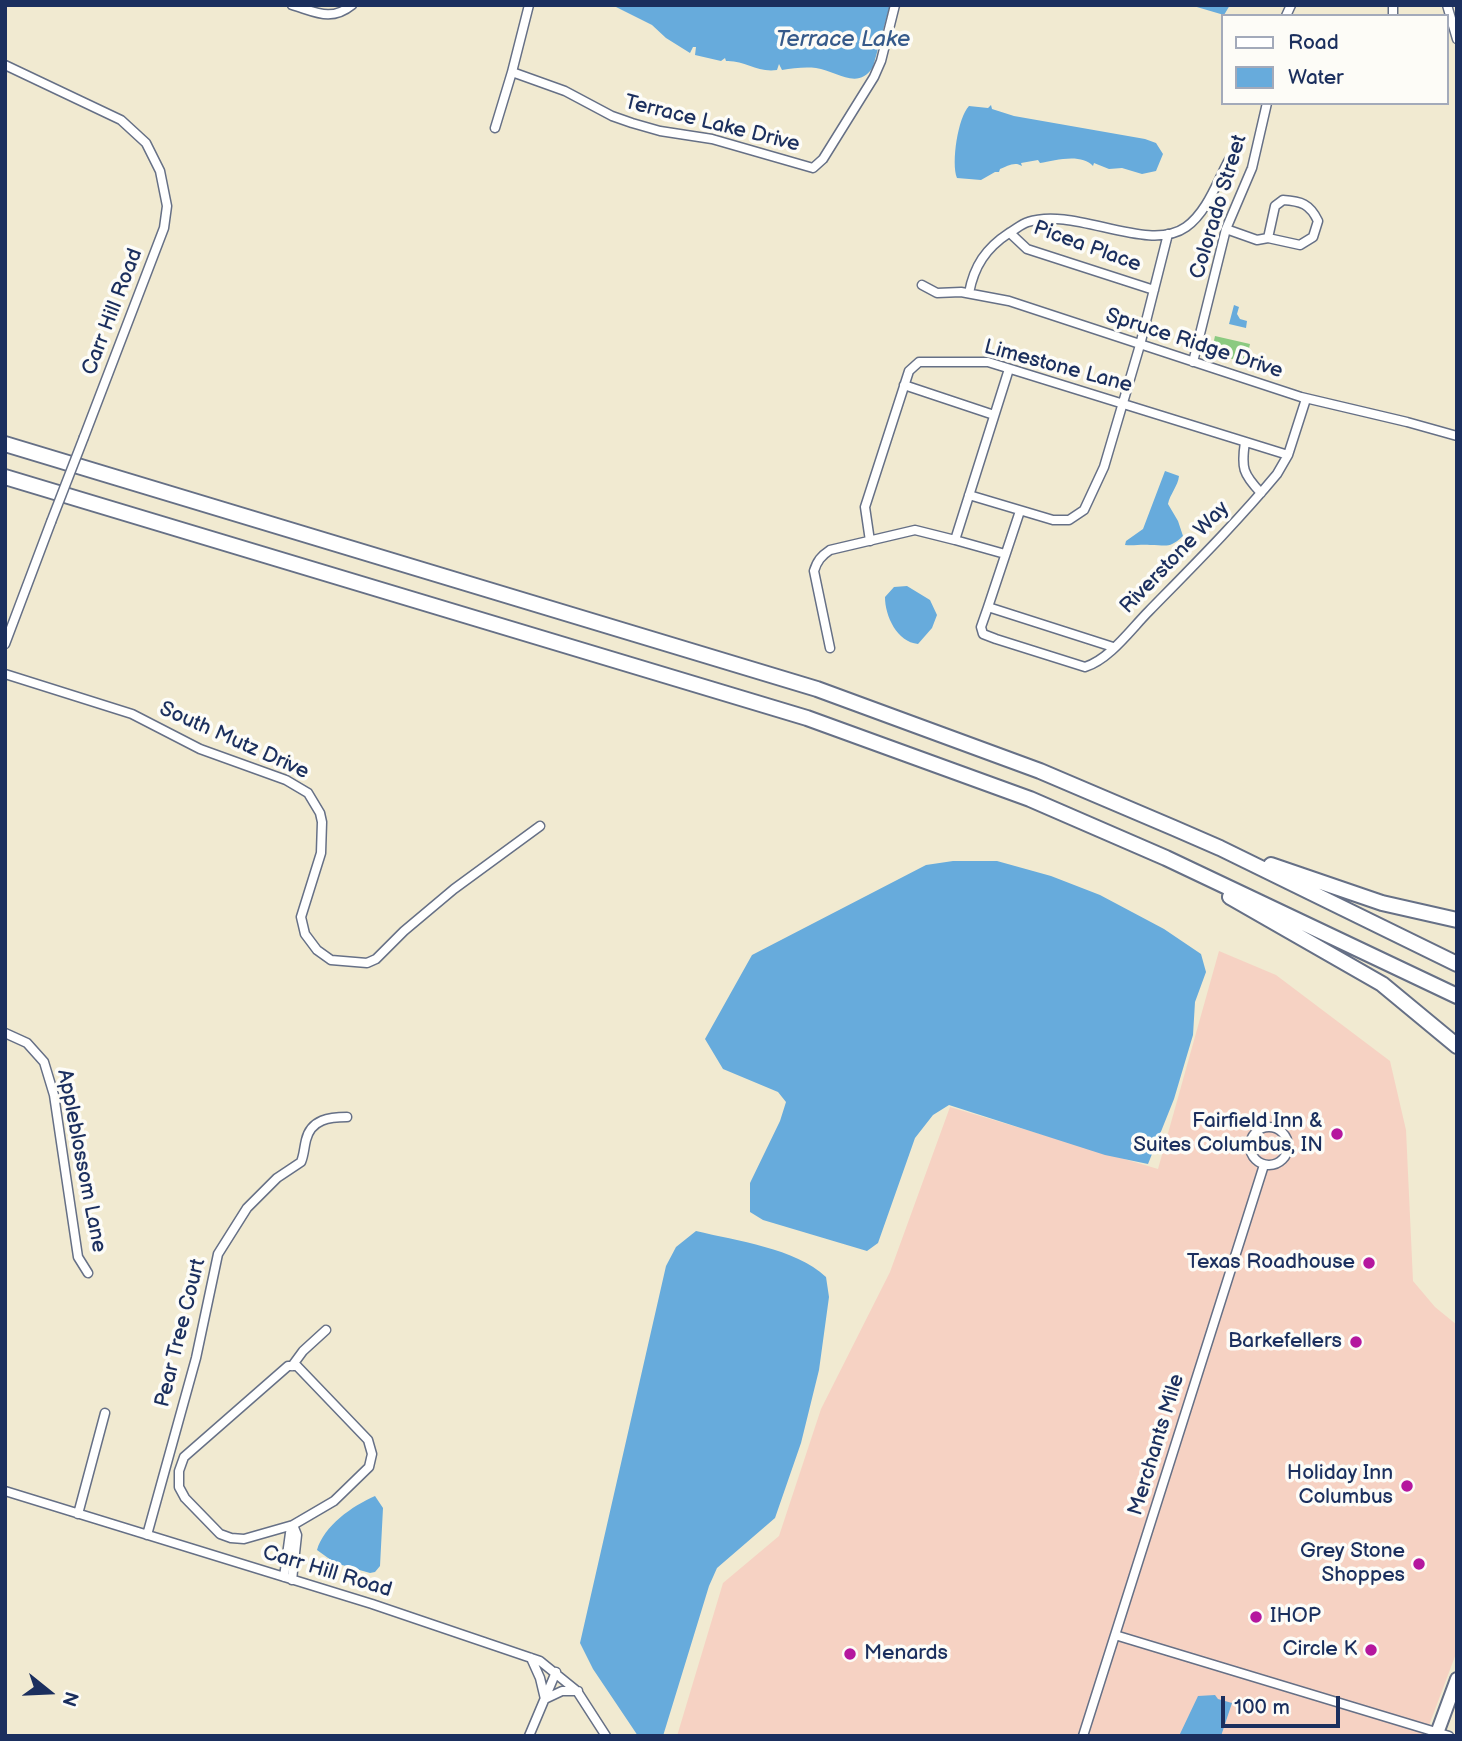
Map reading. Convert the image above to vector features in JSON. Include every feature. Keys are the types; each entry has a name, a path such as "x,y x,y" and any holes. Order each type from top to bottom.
{"highway":[{"path":"5,444 817,689 1040,771 1220,848 1457,964"},
{"path":"5,477 807,718 1030,799 1167,858 1457,996"},
{"path":"1220,848 1382,903 1457,920"},
{"path":"1167,858 1183,871 1382,984 1457,1046"},
{"path":"1441,1735 1457,1679"}],"street":[{"path":"292,5 327,16 342,13 352,5"},
{"path":"495,128 529,5"},
{"name":"Terrace Lake Drive","path":"512,72 565,91 612,116 632,123 660,131 712,139 813,168 823,159 874,77 881,61 895,5"},
{"path":"1447,5 1457,39"},
{"name":"Carr Hill Road","path":"5,65 121,120 146,143 160,171 167,206 164,228 5,644"},
{"name":"Colorado Street","path":"1193,362 1226,229 1252,168 1267,105"},
{"path":"969,293 980,259 994,243 1028,222 1060,218 1144,235 1168,234 1185,228 1201,213 1229,160"},
{"path":"1226,229 1257,240 1268,238 1300,245 1313,237 1318,221 1313,210 1297,201 1283,200 1275,206 1268,238"},
{"name":"Picea Place","path":"1010,233 1027,249 1154,290"},
{"path":"969,495 1053,520 1069,520 1084,510 1104,467 1140,345 1168,234"},
{"name":"Spruce Ridge Drive","path":"922,285 937,293 969,293 1010,301 1306,398 1457,436"},
{"name":"Limestone Lane","path":"870,541 866,507 909,371 919,362 988,362 1288,455"},
{"path":"956,540 1009,369"},
{"path":"904,385 994,415"},
{"name":"Riverstone Way","path":"988,607 981,627 983,634 1085,667 1094,664 1261,493 1288,455 1306,398"},
{"path":"1245,442 1243,470 1248,480 1261,493"},
{"path":"1020,511 988,607 1113,647"},
{"path":"830,648 814,571 816,563 830,550 915,530 1005,554"},
{"name":"South Mutz Drive","path":"5,674 132,714 200,749 286,780 309,793 322,822 321,853 301,917 305,934 317,950 331,960 367,963 376,960 404,931 454,889 540,826"},
{"name":"Appleblossom Lane","path":"5,1033 27,1043 44,1062 54,1095 78,1257 88,1273"},
{"name":"Pear Tree Court","path":"147,1535 195,1358 218,1254 247,1208 276,1178 301,1163 307,1134 313,1126 327,1117 348,1117"},
{"path":"1277,1128 1286,1137 1288,1150 1282,1161 1264,1165 1258,1162 1251,1152 1251,1139 1259,1130 1277,1128"},
{"name":"Merchants Mile","path":"1083,1736 1264,1165"},
{"path":"292,1366 303,1350 326,1330"},
{"path":"288,1366 298,1366 368,1440 372,1454 369,1467 334,1501 293,1525 244,1539 220,1534 185,1498 179,1487 179,1471 184,1457 271,1380 288,1366"},
{"path":"78,1514 105,1413"},
{"name":"Carr Hill Road","path":"5,1492 372,1604 540,1661 578,1692 606,1736"},
{"path":"288,1579 297,1535 293,1525"},
{"path":"1115,1635 1441,1735"},
{"path":"531,1658 545,1699"},
{"path":"529,1736 556,1672"},
{"path":"545,1699 562,1691 578,1692"}],"shaded area":[{"path":"1219,951 1276,975 1390,1061 1406,1130 1413,1281 1435,1307 1457,1325 1457,1651 1425,1736 677,1736 723,1583 779,1536 821,1409 890,1272 950,1107 1158,1169"}],"green space":[{"path":"1215,336 1250,344 1246,362 1211,354"}],"water":[{"name":"Terrace Lake","path":"612,5 890,5 873,67 861,78 854,79 816,68 782,70 779,64 777,70 770,70 726,61 725,58 721,61 695,55 696,47 693,47 690,53 666,38 652,25"},
{"path":"1190,5 1230,5 1225,14"},
{"path":"991,105 992,109 1014,116 1145,139 1156,143 1163,154 1156,171 1142,174 1122,168 1109,169 1094,163 1093,166 1082,160 1068,158 1040,163 1038,160 1021,163 1022,166 1011,164 981,180 957,178 955,152 965,112 969,106 988,108"},
{"path":"1234,305 1239,307 1237,314 1240,319 1247,321 1246,328 1229,324"},
{"path":"1165,471 1179,476 1168,504 1183,536 1168,545 1125,545 1126,541 1143,529"},
{"path":"907,586 930,600 937,615 932,628 918,644 898,633 890,620 886,604 885,597 894,587"},
{"path":"953,861 997,861 1051,876 1100,895 1164,929 1201,954 1206,972 1195,1002 1193,1035 1174,1099 1148,1164 1105,1155 949,1105 933,1115 915,1138 878,1243 867,1251 763,1220 750,1212 750,1183 780,1121 786,1102 778,1092 723,1069 705,1039 752,955 926,865"},
{"path":"696,1231 765,1247 798,1259 826,1277 829,1297 819,1370 801,1443 775,1518 717,1568 709,1586 663,1736 638,1736 593,1669 580,1643 666,1266 676,1247"},
{"path":"375,1496 383,1508 380,1566 375,1572 335,1563 317,1550 332,1525 357,1505"},
{"path":"1215,1695 1218,1699 1232,1703 1221,1736 1179,1736 1198,1696"}],"place":[{"name":"Fairfield Inn & Suites Columbus, IN","path":"1337,1134"},
{"name":"Texas Roadhouse","path":"1369,1263"},
{"name":"Barkefellers","path":"1356,1342"},
{"name":"Holiday Inn Columbus","path":"1407,1486"},
{"name":"Grey Stone Shoppes","path":"1419,1564"},
{"name":"IHOP","path":"1256,1617"},
{"name":"Circle K","path":"1371,1650"},
{"name":"Menards","path":"850,1654"}]}
